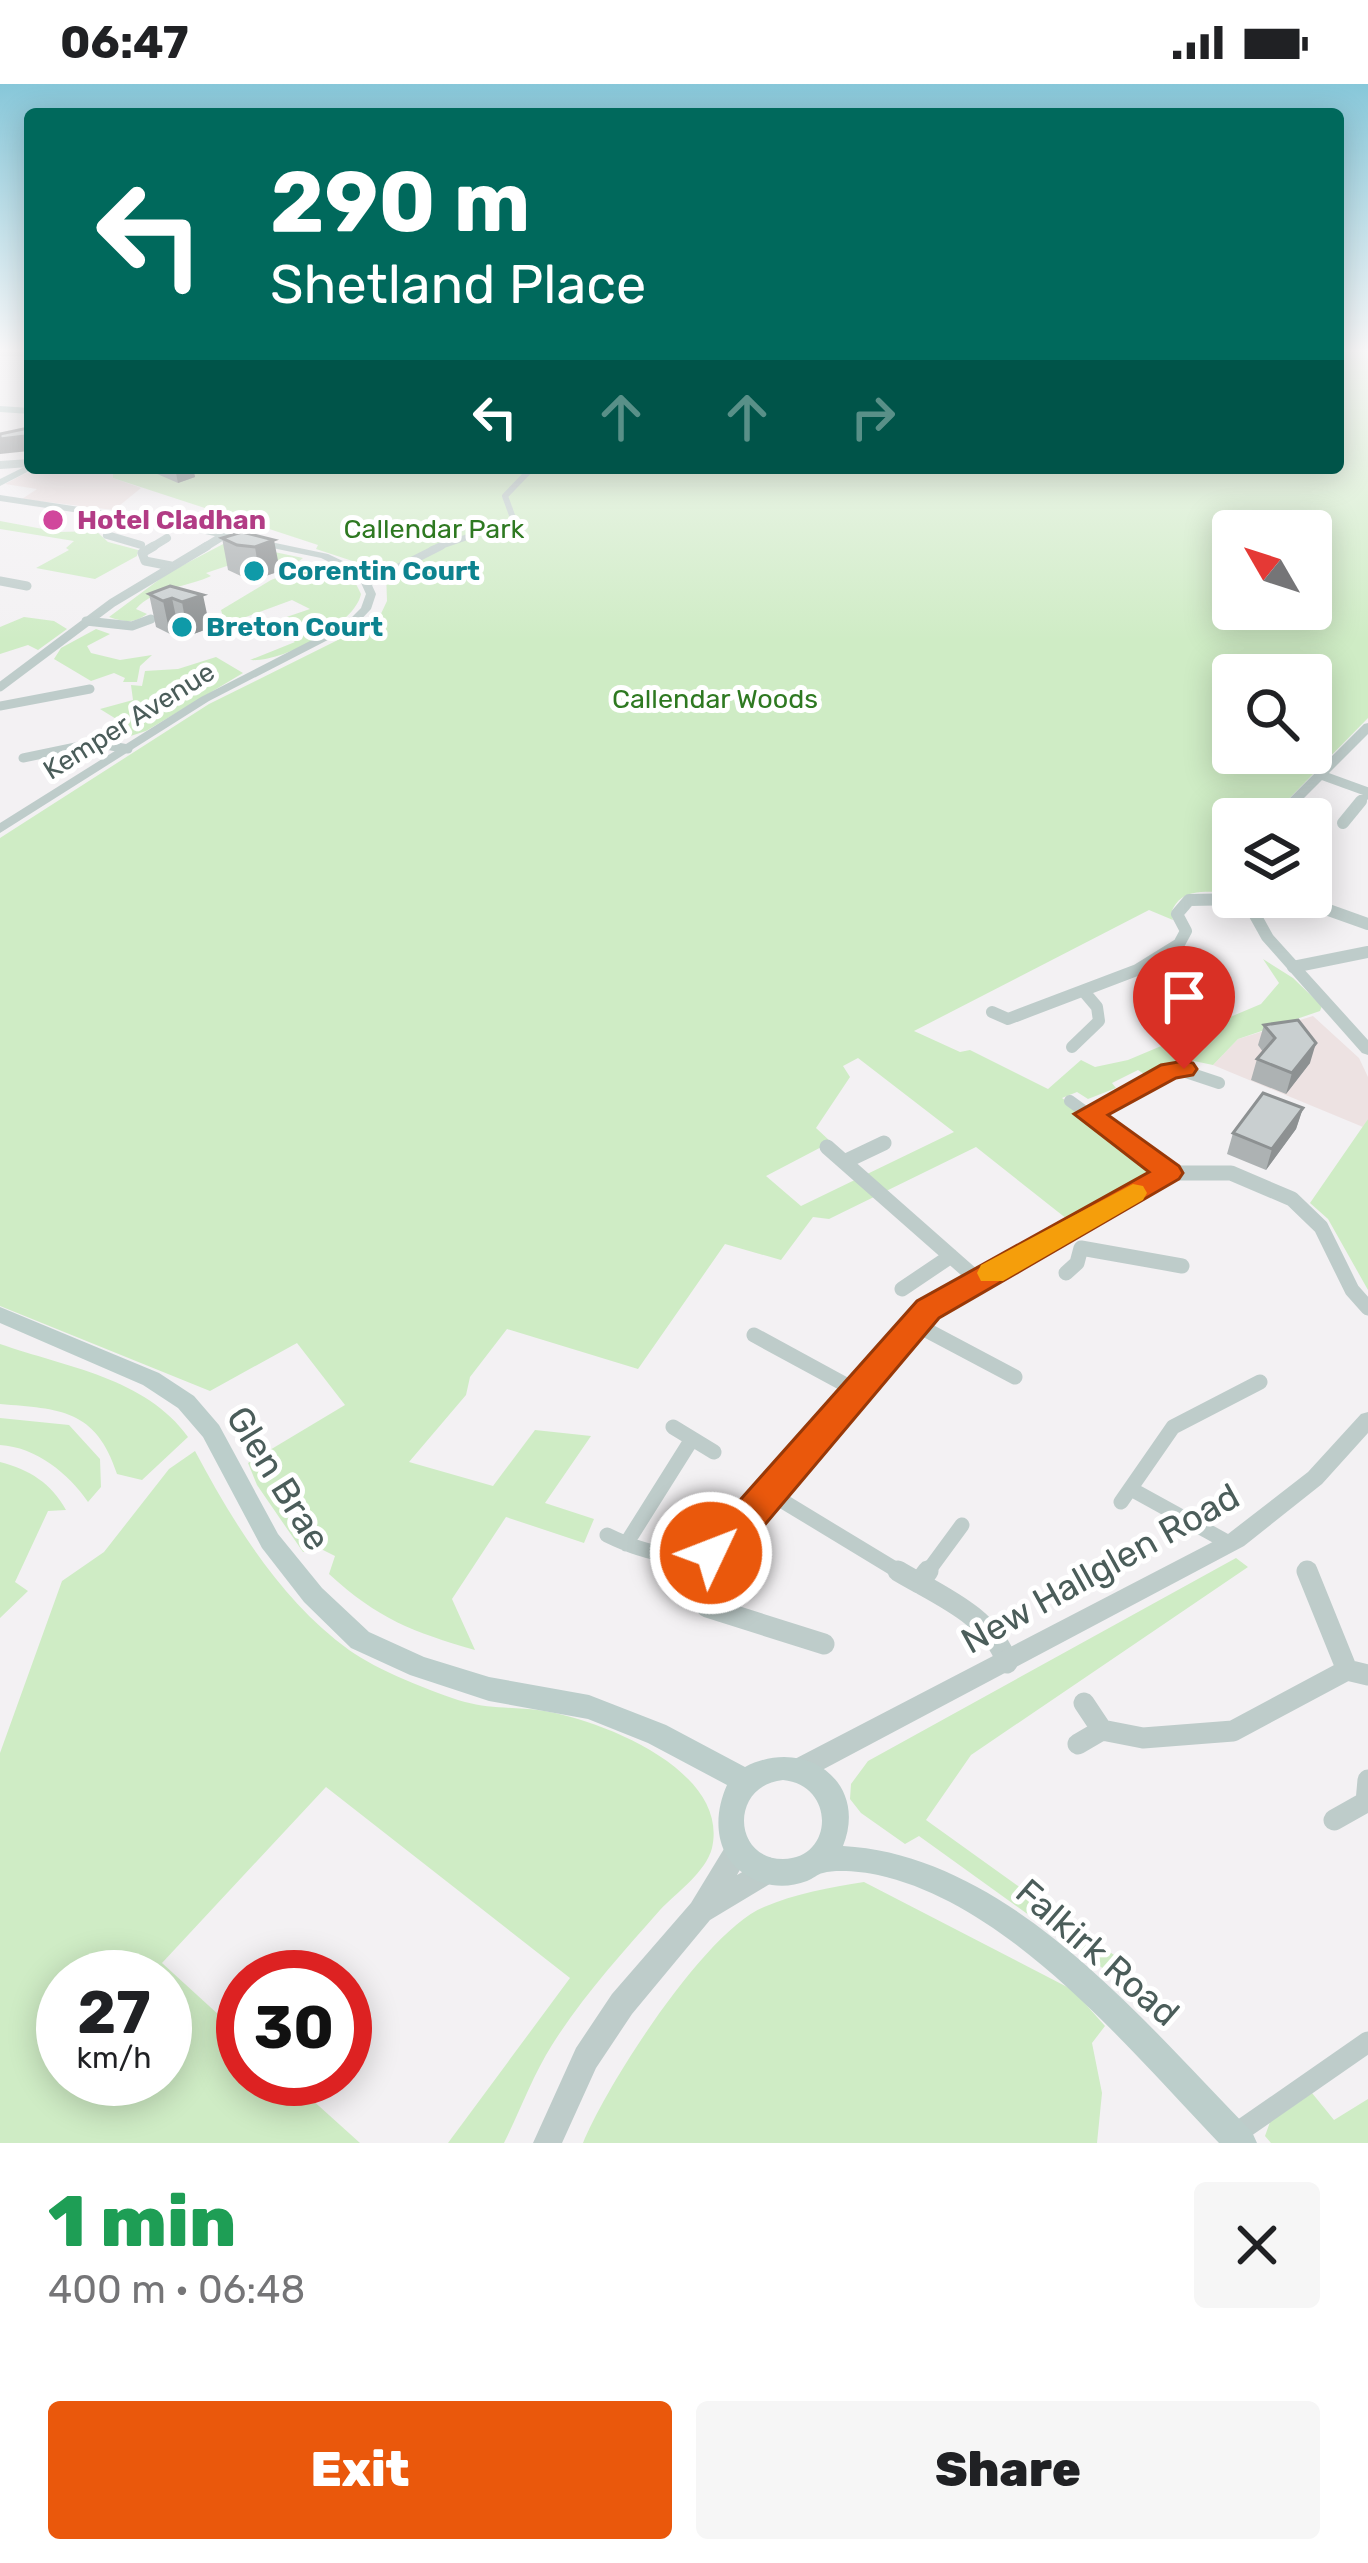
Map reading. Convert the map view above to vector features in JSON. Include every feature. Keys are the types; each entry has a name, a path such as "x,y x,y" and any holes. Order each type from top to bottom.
{"main road":[{"name":"Glen Brae","path":"6,1317 152,1379 186,1402 211,1431 251,1512 304,1585 360,1640 418,1667 489,1690 589,1707 657,1734 706,1762 739,1790"},
{"path":"770,1768 798,1770 825,1790 835,1810 836,1832 821,1858 797,1870 769,1870 739,1849 729,1824 739,1790 770,1768"},
{"name":"Falkirk Road","path":"836,1832 875,1862"},
{"name":"Falkirk Road","path":"821,1858 875,1862 941,1882 982,1903 1088,1985 1238,2139"}],"street":[{"path":"356,570 392,565 512,518 505,496 526,474"},
{"path":"0,498 129,516 324,556 356,570 368,583 392,565"},
{"path":"129,516 110,527 107,535 141,545"},
{"path":"0,687 86,621 226,534"},
{"path":"167,538 142,553 145,561 171,566"},
{"path":"0,581 27,586"},
{"name":"Kemper Avenue","path":"0,829 206,699 351,624 370,600 368,583"},
{"path":"86,621 132,626 151,619"},
{"path":"0,706 90,689"},
{"path":"1297,798 1368,727"},
{"path":"23,758 98,740 128,749"},
{"path":"1321,775 1368,792 1343,823"},
{"path":"0,817 15,820"},
{"path":"992,1012 1008,1019 1064,995 1086,994 1177,949 1186,931 1177,914 1189,900 1212,899"},
{"path":"1332,911 1368,924"},
{"path":"1254,918 1368,1049"},
{"path":"1177,949 1197,959 1210,979 1196,993"},
{"path":"1293,968 1368,952"},
{"path":"1180,987 1211,999"},
{"path":"1072,1047 1099,1021 1097,1007 1086,994"},
{"path":"1088,1114 1170,1071 1189,1070 1220,1083"},
{"path":"1070,1101 1169,1173"},
{"path":"844,1162 884,1143"},
{"path":"826,1147 978,1280"},
{"path":"608,1535 673,1558 695,1558 728,1542 914,1324 945,1298 1169,1173 1204,1166 1224,1169 1301,1206 1322,1228 1352,1288 1368,1308"},
{"path":"1065,1235 1081,1248 1182,1265"},
{"path":"1066,1274 1077,1263 1081,1248"},
{"path":"902,1289 951,1256"},
{"path":"914,1324 1015,1377"},
{"path":"754,1335 857,1390"},
{"path":"1229,1544 1126,1495 1173,1427 1260,1382"},
{"name":"New Hallglen Road","path":"798,1770 1229,1544 1315,1478 1368,1420"},
{"path":"673,1427 714,1452"},
{"path":"626,1544 692,1439"},
{"path":"771,1494 990,1630 1007,1663"},
{"path":"919,1583 962,1525"},
{"path":"695,1558 699,1593 707,1606 824,1644"},
{"path":"1078,1744 1102,1730 1143,1738 1233,1731 1358,1672 1306,1569"},
{"path":"1084,1703 1102,1730"},
{"path":"825,1790 845,1747"},
{"path":"1334,1820 1366,1802 1368,1780"},
{"path":"547,2143 586,2058 622,2004 700,1912 739,1849"},
{"path":"700,1912 769,1870"},
{"path":"1238,2139 1368,2042"}],"shaded area":[{"path":"24,474 113,474 141,488 114,510 22,499 37,489 5,484"},
{"path":"1313,1016 1359,1058 1368,1077 1368,1119 1363,1127 1213,1065 1238,1039"}],"green space":[{"name":"Callendar Woods","path":"1344,448 1368,448 1368,718 1332,755 1332,654 1212,654 1212,774 1313,774 1290,798 1212,798 1212,891 1182,898 1171,913 1173,920 1149,910 914,1031 960,1052 970,1050 1048,1089 1081,1060 1095,1067 1128,1060 1261,1004 1279,983 1263,959 1293,978 1322,1006 1320,1011 1238,1039 1213,1065 1184,1059 1144,1074 1138,1070 1112,1083 1116,1088 1088,1099 1077,1092 1062,1098 1155,1166 1154,1171 1067,1219 976,1147 829,1219 813,1217 781,1260 725,1244 638,1369 507,1329 470,1377 466,1395 409,1462 493,1486 535,1430 591,1436 545,1503 594,1519 584,1543 506,1517 452,1599 475,1650 414,1630 364,1602 329,1574 335,1556 321,1549 303,1552 257,1485 248,1463 345,1405 297,1343 210,1391 0,1306 0,838 209,704 378,620 387,601 386,572 316,549 318,545 113,478 113,474 1344,474","holes":["858,1058 954,1132 801,1206 766,1176 831,1142 816,1128 850,1077 843,1066"]},
{"path":"0,521 59,532 96,531 108,542 138,550 137,556 95,579 36,568 69,550 74,541 0,529"},
{"path":"227,542 303,558 294,565 257,556 161,592 136,609 147,614 137,619 109,617 168,573"},
{"path":"318,562 352,576 361,594 356,606 315,640 280,655 250,660 295,642 269,623 310,609 292,600 224,620 221,610 271,580"},
{"path":"24,617 54,621 67,629 38,650 28,645 0,654 0,627"},
{"path":"96,629 110,634 87,646 91,653 120,660 152,655 140,666 137,682 123,682 125,678 114,673 91,681 54,659 61,648"},
{"path":"216,657 243,673 146,731 115,741 114,730 126,725 100,709 133,700 131,685 142,686 145,671 178,669"},
{"path":"1368,1119 1368,1290 1328,1219 1310,1203"},
{"path":"0,1344 127,1388 171,1417 188,1437 142,1480 117,1474 98,1436 73,1416 0,1404"},
{"path":"0,1418 69,1425 100,1459 101,1487 88,1502 50,1464 26,1451 0,1445"},
{"path":"195,1451 243,1533 281,1585 324,1630 360,1657 465,1702 544,1711 606,1729 661,1757 703,1797 712,1821 709,1857 617,1959 564,2027 504,2143 448,2143 570,1978 326,1787 174,1950 36,1950 36,2106 192,2106 192,1990 216,2012 216,2106 319,2106 360,2143 0,2143 0,1753 62,1581 104,1552 169,1469"},
{"path":"0,1462 39,1479 66,1510 48,1511 15,1582 28,1591 0,1618"},
{"path":"1236,1558 1248,1567 971,1755 926,1820 1121,1960 1108,1972 919,1836 905,1844 861,1813 850,1799 851,1784 868,1761"},
{"path":"864,1882 1073,1990 1105,2026 1092,2043 1102,2093 1097,2143 583,2143 635,2049 714,1946 764,1907 813,1891"},
{"path":"1312,2093 1334,2120 1368,2099 1368,2143 1271,2143 1265,2136 1270,2122"}],"building":[{"path":"242,532 274,540 255,547 222,538"},
{"path":"170,586 203,595 182,602 149,594"},
{"path":"1298,1020 1316,1043 1292,1073 1257,1059 1275,1038 1264,1025"},
{"path":"1263,1093 1303,1108 1272,1149 1233,1133"}],"slow traffic":[{"path":"992,1273 1133,1193"}],"place":[{"name":"Hotel Cladhan","path":"53,520"},
{"name":"Corentin Court","path":"254,571"},
{"name":"Breton Court","path":"182,627"}],"route":[{"path":"711,1553 728,1542 771,1494 928,1310 1169,1173 1088,1114 1170,1071 1184,1069"}],"park label":[{"name":"Callendar Park","path":"434,529"}]}
